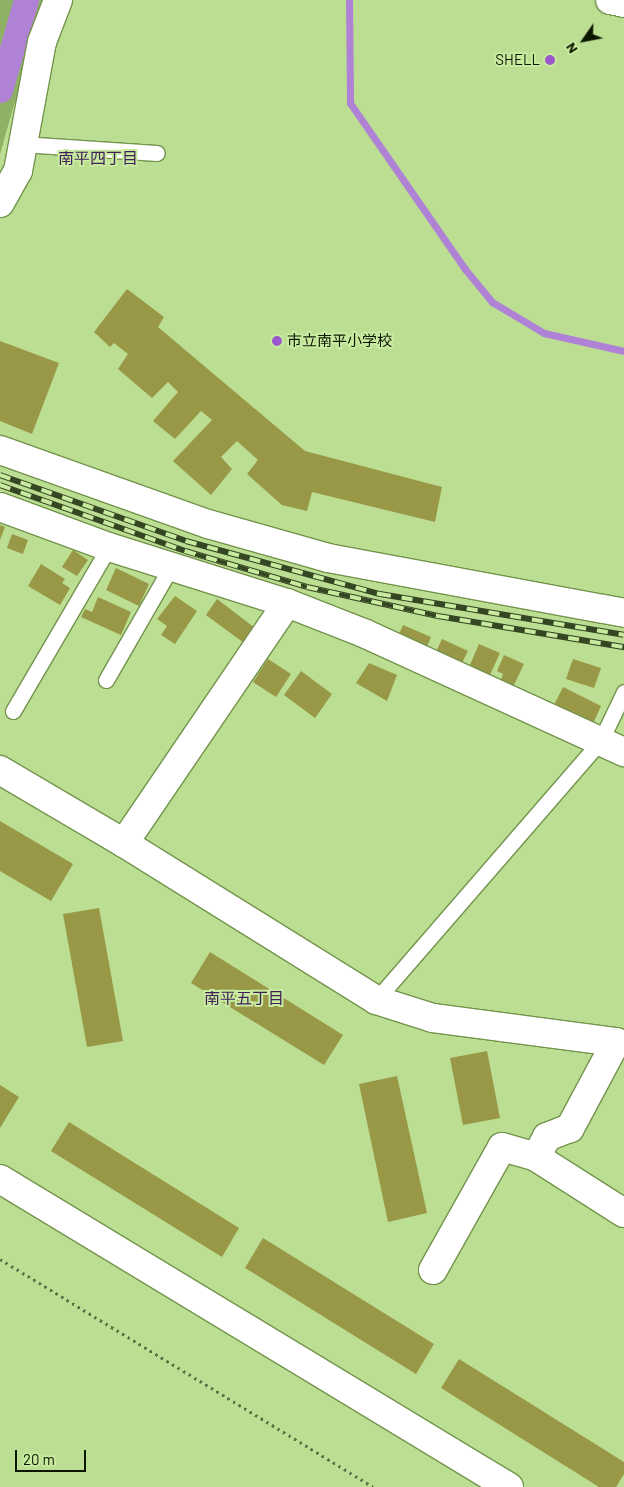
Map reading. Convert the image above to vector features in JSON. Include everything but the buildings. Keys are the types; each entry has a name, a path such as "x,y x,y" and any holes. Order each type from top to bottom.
{"street":[{"path":"0,204 18,171 42,42 58,0"},
{"path":"610,0 624,3"},
{"path":"0,450 208,524 328,558 624,613"},
{"path":"0,508 110,547 287,603 366,634 612,746"},
{"path":"124,843 287,603"},
{"path":"0,770 124,843 376,1000 433,1018 620,1041 570,1128 547,1137 536,1157"},
{"path":"433,1270 502,1147 536,1157 624,1213"},
{"path":"0,1179 510,1487"}],"lane":[{"path":"22,144 157,153"},
{"path":"13,711 110,547"},
{"path":"106,680 171,567"},
{"path":"376,1000 612,746 624,692"}],"path":[{"path":"0,1259 373,1487"}],"green space":[{"path":"0,0 44,0 0,154"}],"waterway":[{"path":"0,90 26,0"},
{"path":"349,0 350,103 465,269 492,302 544,333 624,351"}],"railway":[{"path":"0,475 186,541 380,594 624,635"},
{"path":"0,485 185,551 307,587 438,616 624,647"}],"place":[{"name":"SHELL","path":"550,60"},
{"name":"市立南平小学校","path":"277,341"}],"district":[{"name":"南平四丁目","path":"98,158"},
{"name":"南平五丁目","path":"244,998"}]}
